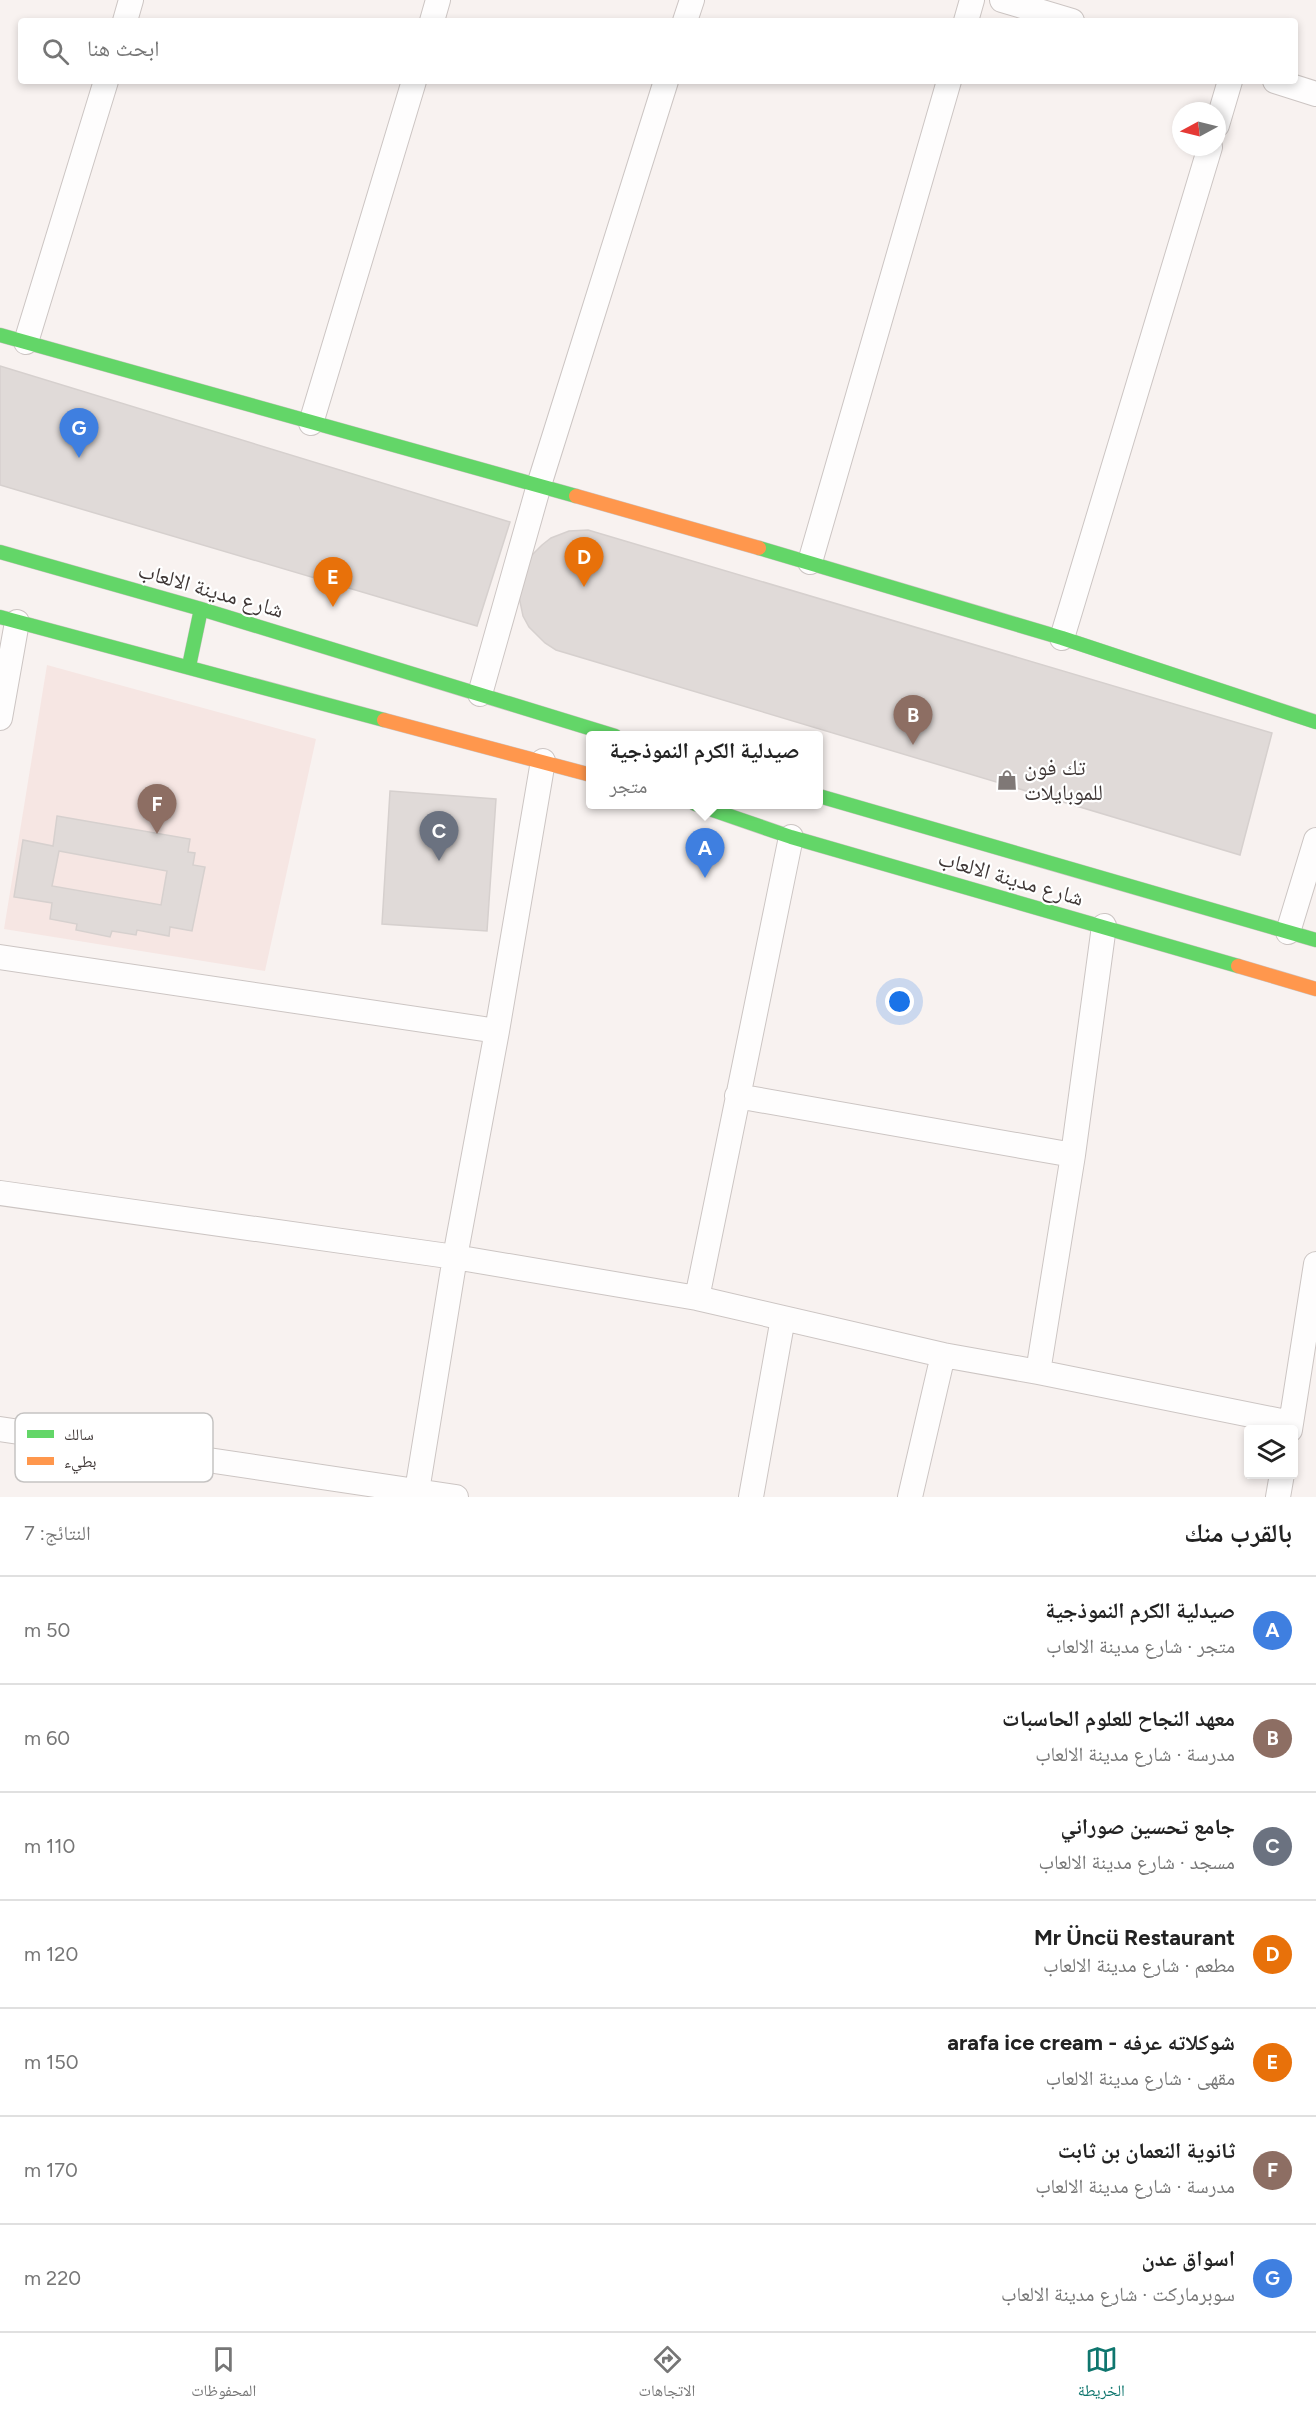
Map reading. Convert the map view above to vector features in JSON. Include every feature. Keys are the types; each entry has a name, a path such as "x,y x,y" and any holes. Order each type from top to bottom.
{"main road":[{"path":"0,335 810,562 1062,638 1316,722"},
{"name":"شارع مدينة الالعاب","path":"0,552 201,609 602,731"},
{"path":"189,666 201,609"},
{"path":"9,619 586,774"},
{"name":"شارع مدينة الالعاب","path":"823,797 1316,940"},
{"name":"شارع مدينة الالعاب","path":"710,809 791,837 1316,989"}],"street":[{"path":"126,18 131,0"},
{"path":"433,18 438,0"},
{"path":"686,18 692,0"},
{"path":"967,18 972,0"},
{"path":"1002,0 1062,18"},
{"path":"27,342 105,84"},
{"path":"311,423 413,84"},
{"path":"480,694 539,485 665,84"},
{"path":"810,562 948,84"},
{"path":"1224,102 1229,84"},
{"path":"1285,84 1316,93"},
{"path":"1062,638 1207,156"},
{"path":"0,718 9,619"},
{"path":"417,1494 454,1257 497,1031 543,761"},
{"path":"697,1298 791,837"},
{"path":"1288,932 1316,840"},
{"path":"1038,1372 1073,1155 1104,926"},
{"path":"0,957 497,1031"},
{"path":"737,1096 1073,1155"},
{"path":"0,1193 454,1257 697,1298 943,1355 1038,1372 1285,1425"},
{"path":"1290,1425 1316,1264"},
{"path":"751,1497 783,1318"},
{"path":"910,1497 943,1355"},
{"path":"0,1429 15,1431"},
{"path":"213,1462 417,1494 456,1497"},
{"path":"1278,1497 1281,1479"}],"shaded area":[{"path":"47,665 316,739 265,971 4,929"}],"building":[{"path":"0,366 510,522 477,626 0,485"},
{"path":"588,530 1272,733 1240,855 556,650 545,643 529,627 523,616 518,592 530,557 542,545 551,538 569,531"},
{"path":"390,791 496,799 487,931 382,924"},
{"path":"57,816 190,839 188,852 195,853 193,865 205,867 192,931 170,927 169,936 137,930 136,935 112,931 110,937 76,930 77,924 50,919 52,903 14,897 23,840 53,846","holes":["59,851 167,871 161,905 52,886"]}],"traffic: fast":[{"path":"0,335 576,496"},
{"path":"759,548 1062,638 1316,722"},
{"path":"0,552 201,609 599,731"},
{"path":"189,666 201,609"},
{"path":"0,617 384,720"},
{"path":"823,797 1316,940"},
{"path":"710,809 791,837 1238,966"}],"traffic: slow":[{"path":"576,496 759,548"},
{"path":"384,720 586,774"},
{"path":"1238,966 1316,989"}],"place":[{"name":"اسواق عدن","path":"79,458"},
{"name":"Mr Üncü Restaurant","path":"584,587"},
{"name":"شوكلاته عرفه - arafa ice cream","path":"333,607"},
{"name":"معهد النجاح للعلوم الحاسبات","path":"913,745"},
{"name":"تك فون للموبايلات","path":"1007,780"},
{"name":"ثانوية النعمان بن ثابت","path":"157,834"},
{"name":"جامع تحسين صوراني","path":"439,861"},
{"name":"صيدلية الكرم النموذجية","path":"705,878"}]}
